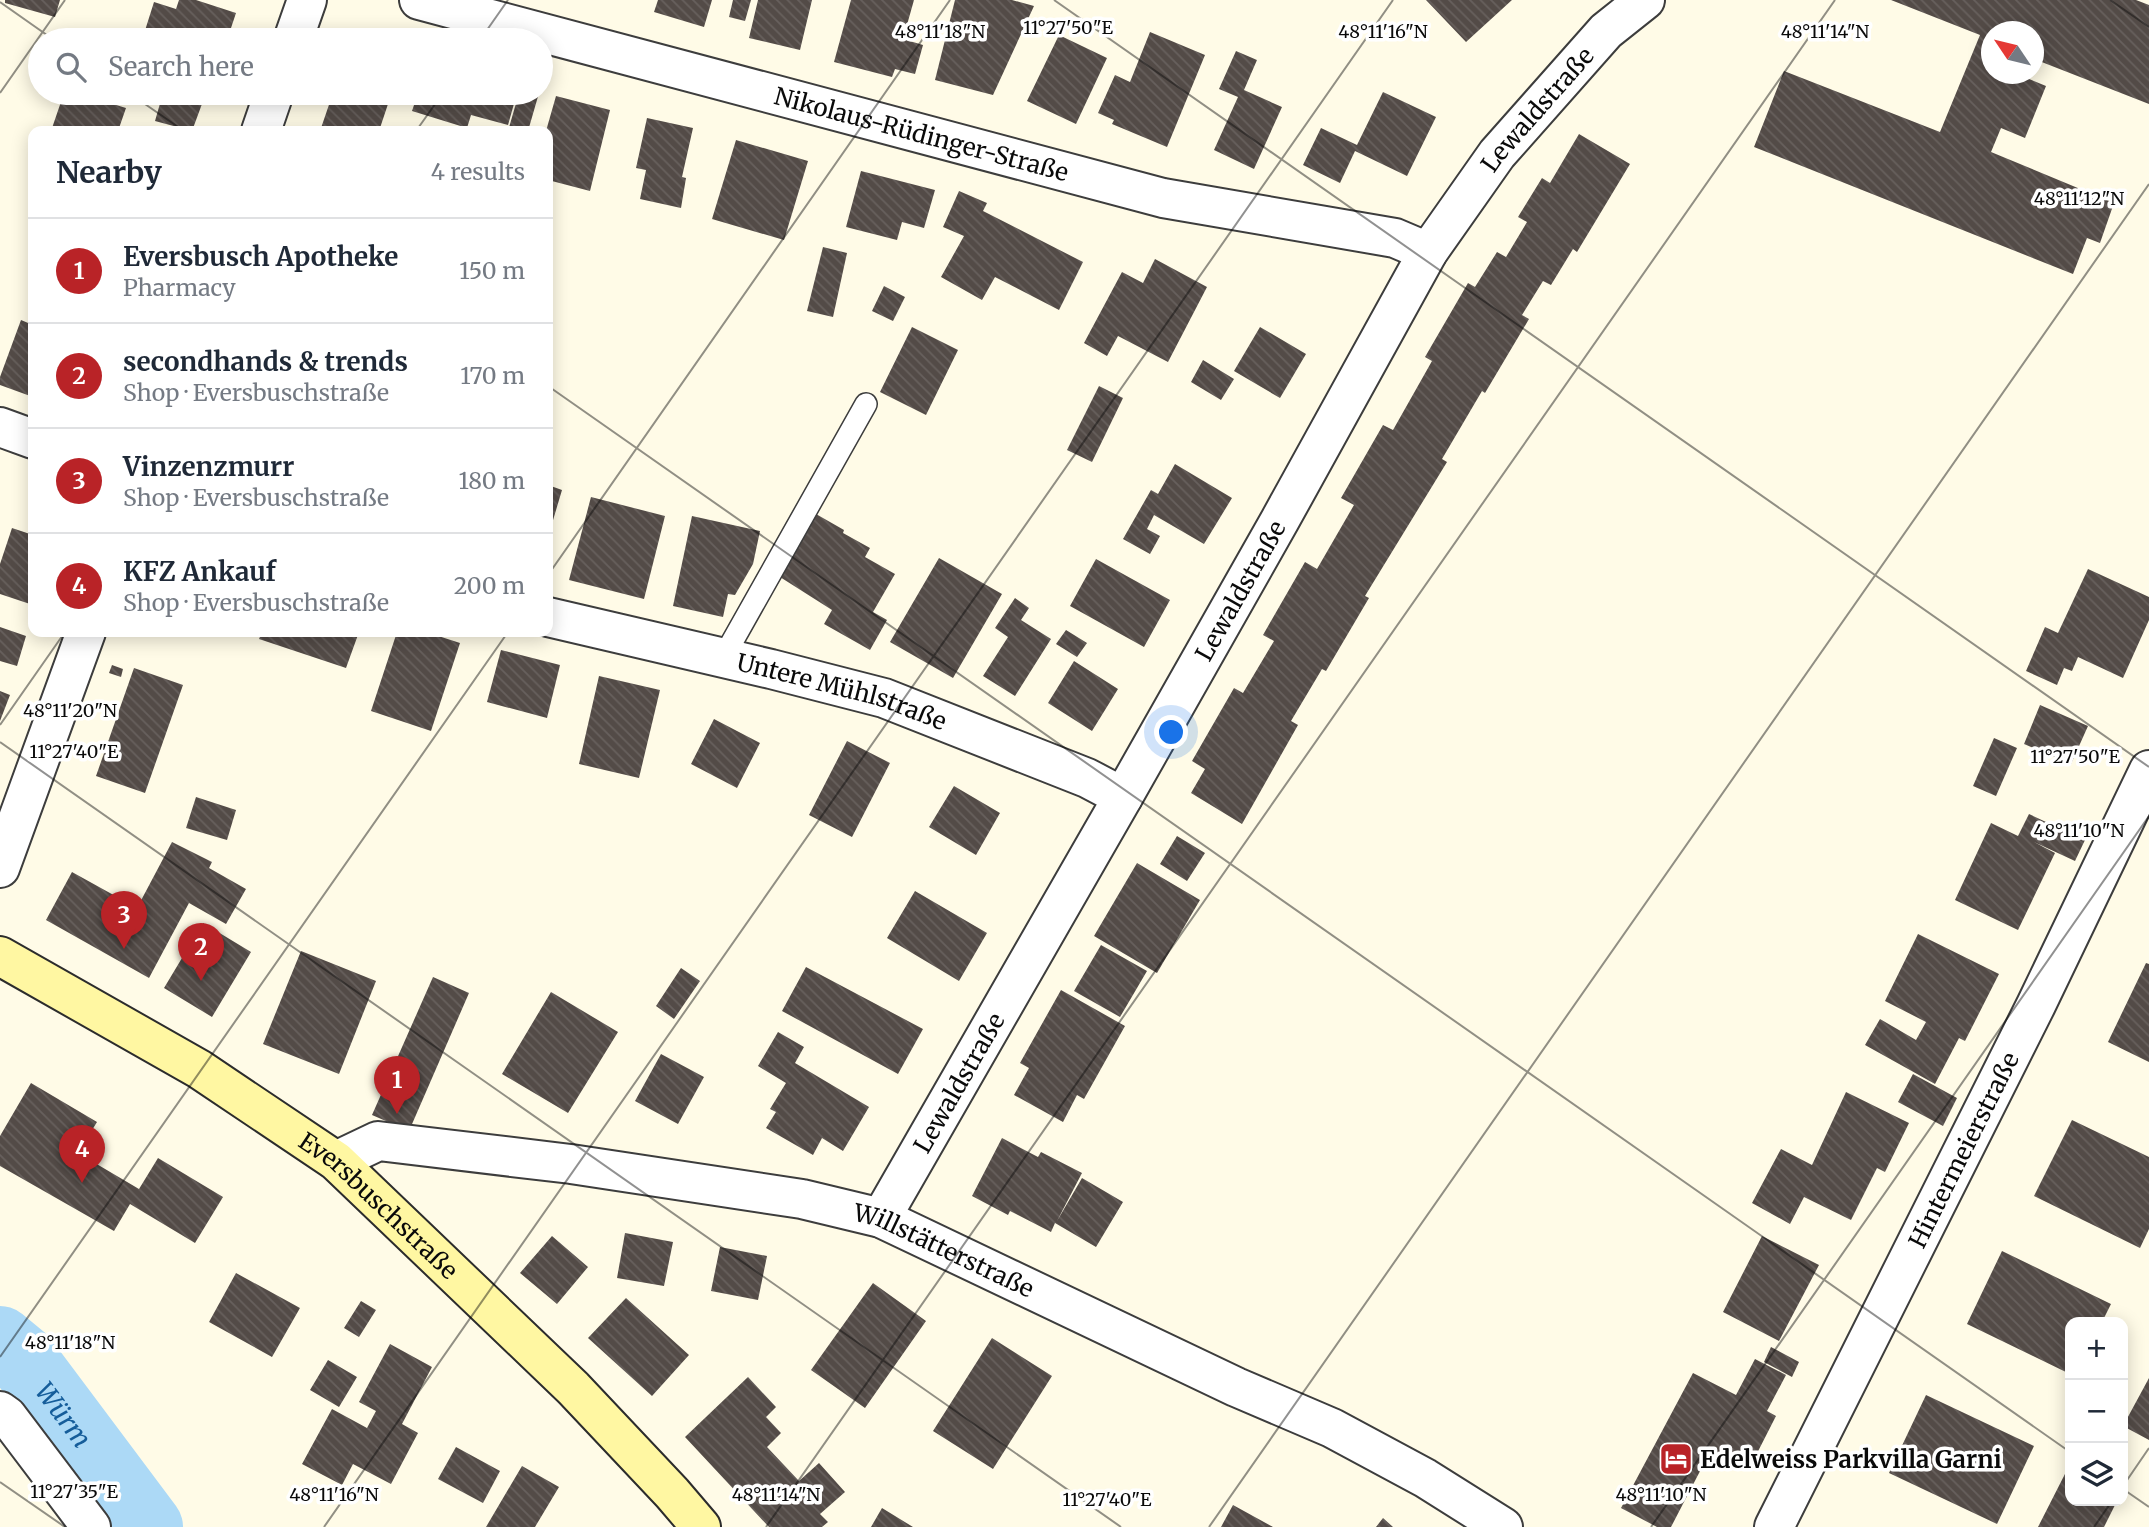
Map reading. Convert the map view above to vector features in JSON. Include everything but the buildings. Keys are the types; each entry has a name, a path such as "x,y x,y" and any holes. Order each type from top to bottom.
{"main road":[{"name":"Eversbuschstraße","path":"1,960 200,1069 336,1161 573,1388 701,1527"}],"street":[{"path":"297,28 307,0"},
{"name":"Nikolaus-Rüdinger-Straße","path":"419,0 524,28"},
{"name":"Lewaldstraße","path":"881,1218 1280,520 1427,252 1506,144 1606,31 1645,0"},
{"name":"Nikolaus-Rüdinger-Straße","path":"553,36 1163,198 1395,238 1427,252"},
{"path":"263,126 270,105"},
{"path":"0,427 28,437"},
{"name":"Untere Mühlstraße","path":"553,618 884,698 1087,778 1123,797"},
{"path":"0,868 84,637"},
{"name":"Hintermeierstraße","path":"1774,1527 2036,1004 2149,770"},
{"name":"Willstätterstraße","path":"336,1161 378,1141 571,1164 802,1199 881,1218 1236,1387 1332,1428 1425,1478 1503,1527"},
{"path":"0,1411 7,1416 91,1527"}],"lane":[{"path":"723,658 866,404"}],"waterway":[{"name":"Würm","path":"0,1341 23,1360 148,1527"}],"place":[{"name":"Vinzenzmurr","path":"124,949"},
{"name":"secondhands & trends","path":"201,981"},
{"name":"Eversbusch Apotheke","path":"397,1114"},
{"name":"KFZ Ankauf","path":"82,1183"},
{"name":"Edelweiss Parkvilla Garni","path":"1676,1459"}]}
